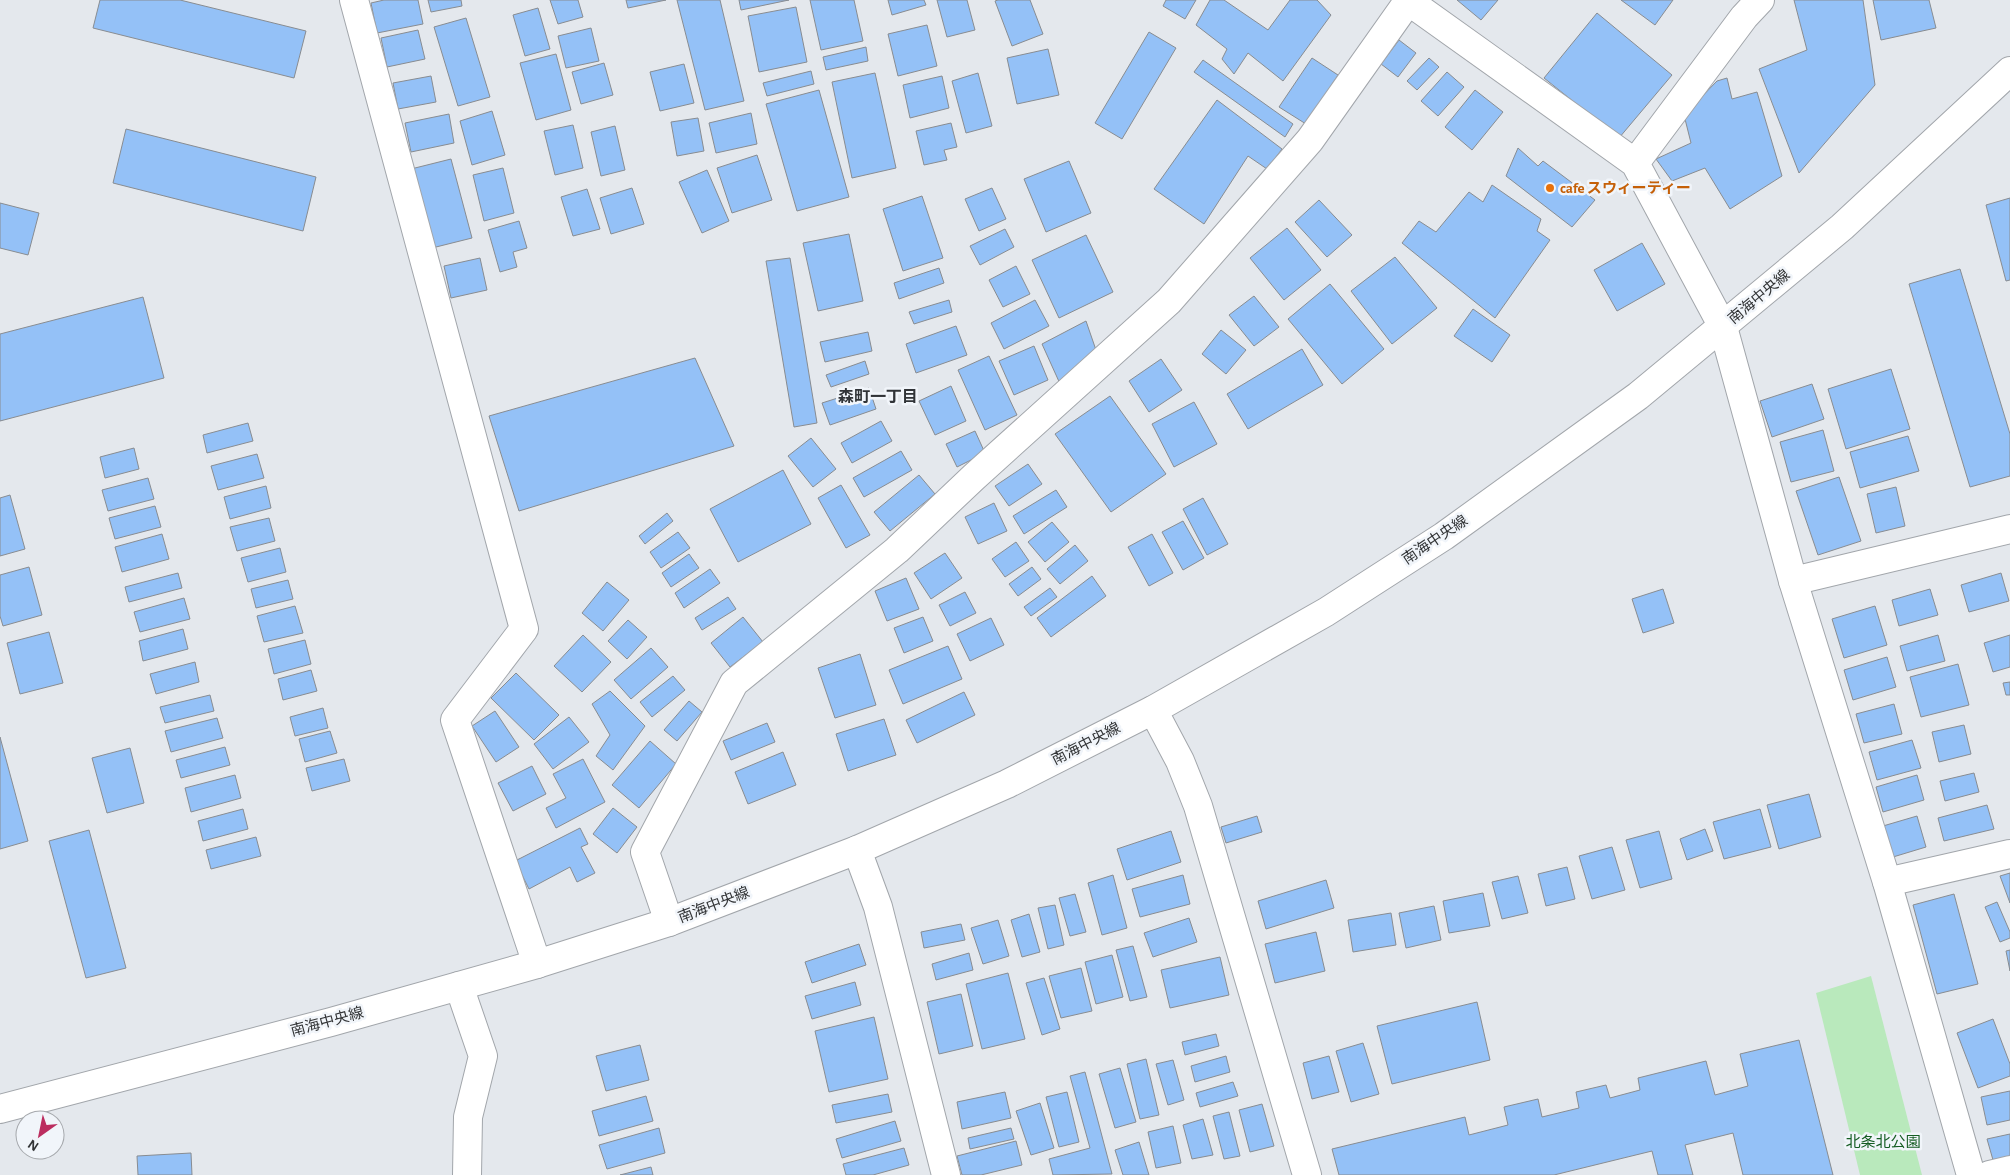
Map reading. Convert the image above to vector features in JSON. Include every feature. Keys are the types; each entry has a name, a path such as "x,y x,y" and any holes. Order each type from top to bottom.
{"street":[{"path":"354,0 524,629 455,720 536,964"},
{"path":"670,922 645,852 734,683 898,550 974,477 1169,301 1310,140 1408,0 1635,163 1723,328 1793,581 1888,882 1970,1175"},
{"path":"1635,163 1744,17 1760,0"},
{"name":"南海中央線","path":"0,1108 331,1022 536,964 670,922 857,850 1006,784 1153,710 1326,612 1444,536 1638,396 1723,328 1842,227 2010,71"},
{"path":"1793,581 2010,529"},
{"path":"1153,710 1180,761 1198,806 1306,1175"},
{"path":"857,850 878,906 946,1175"},
{"path":"1888,882 2010,854"},
{"path":"459,986 483,1056 468,1117 467,1175"},
{"path":"1989,1175 2010,1170"}],"green space":[{"name":"北条北公園","path":"1871,976 1922,1175 1860,1175 1816,993"}],"building":[{"path":"100,0 180,0 306,31 294,78 93,28"},
{"path":"384,0 418,0 423,24 377,33 371,3"},
{"path":"428,0 461,0 462,6 431,12"},
{"path":"550,0 578,0 583,17 558,24"},
{"path":"626,0 666,0 628,8"},
{"path":"677,0 720,0 744,101 705,110"},
{"path":"739,0 789,0 741,10"},
{"path":"810,0 854,0 863,41 821,50"},
{"path":"888,0 924,0 926,5 892,15"},
{"path":"937,0 967,0 975,30 947,37"},
{"path":"1030,0 1043,34 1012,46 995,1"},
{"path":"1166,0 1196,0 1185,19 1163,6"},
{"path":"1210,0 1224,0 1268,30 1290,0 1317,0 1331,15 1283,81 1248,53 1234,74 1222,59 1227,49 1196,25"},
{"path":"1457,0 1498,0 1481,20"},
{"path":"1621,0 1673,0 1655,25"},
{"path":"1794,0 1863,0 1875,85 1799,173 1759,69 1807,50"},
{"path":"1873,0 1929,0 1936,28 1881,40"},
{"path":"796,7 807,62 759,72 748,16"},
{"path":"538,8 550,49 525,56 513,15"},
{"path":"1597,13 1672,75 1619,138 1544,78"},
{"path":"466,18 490,97 458,106 434,27"},
{"path":"927,25 937,66 898,76 888,34"},
{"path":"591,28 599,61 566,68 558,36"},
{"path":"418,30 425,59 387,67 381,38"},
{"path":"1149,32 1176,48 1122,139 1095,123"},
{"path":"1399,40 1416,53 1398,77 1381,64"},
{"path":"866,47 868,61 826,70 823,57"},
{"path":"1048,49 1059,95 1017,104 1007,58"},
{"path":"556,54 571,110 536,120 520,63"},
{"path":"1312,58 1338,75 1306,124 1279,107"},
{"path":"1429,58 1439,67 1417,90 1407,81"},
{"path":"1203,60 1293,124 1285,137 1194,72"},
{"path":"604,63 613,95 581,104 572,72"},
{"path":"684,64 694,103 660,111 650,72"},
{"path":"811,71 814,84 767,96 763,83"},
{"path":"1447,72 1464,87 1438,116 1421,101"},
{"path":"875,73 896,168 852,178 832,82"},
{"path":"978,73 992,126 966,133 952,81"},
{"path":"431,76 436,102 398,109 393,83"},
{"path":"942,76 949,108 910,118 903,85"},
{"path":"1727,78 1732,99 1757,92 1782,176 1730,209 1705,168 1672,181 1656,159 1691,143 1684,115 1717,81"},
{"path":"819,90 849,197 797,211 766,104"},
{"path":"1475,90 1503,112 1472,150 1445,127"},
{"path":"1217,100 1282,149 1267,169 1248,156 1204,224 1154,189"},
{"path":"492,111 505,155 472,165 460,121"},
{"path":"751,113 757,144 716,153 709,123"},
{"path":"449,114 454,143 411,152 405,123"},
{"path":"698,118 704,151 677,156 671,122"},
{"path":"951,123 957,147 944,150 947,160 924,165 916,131"},
{"path":"573,125 583,168 555,175 544,131"},
{"path":"615,126 625,170 601,176 591,132"},
{"path":"126,129 316,177 303,231 113,183"},
{"name":"cafe スウィーティー","path":"1518,148 1538,166 1543,161 1595,200 1572,227 1506,176"},
{"path":"757,155 772,200 732,213 717,168"},
{"path":"451,159 472,238 432,248 411,169"},
{"path":"1069,161 1091,213 1046,232 1024,179"},
{"path":"503,168 514,213 484,221 473,175"},
{"path":"707,170 729,221 702,233 679,182"},
{"path":"1492,185 1541,219 1537,231 1550,240 1495,318 1402,243 1419,221 1436,232 1469,192 1483,202"},
{"path":"632,188 644,224 611,234 600,198"},
{"path":"992,188 1006,219 979,231 965,199"},
{"path":"587,189 600,229 573,236 561,197"},
{"path":"922,196 943,258 903,271 883,209"},
{"path":"2010,198 2010,280 2006,281 1986,205"},
{"path":"1319,200 1352,235 1327,257 1295,222"},
{"path":"0,203 39,213 28,255 0,248"},
{"path":"519,221 527,248 513,252 517,267 500,272 488,230"},
{"path":"1287,228 1321,270 1284,300 1250,258"},
{"path":"1005,229 1014,247 980,265 970,246"},
{"path":"849,234 863,301 818,311 803,243"},
{"path":"1086,235 1113,292 1059,318 1032,260"},
{"path":"1642,243 1665,284 1617,311 1594,270"},
{"path":"1395,257 1437,308 1392,344 1351,291"},
{"path":"480,258 487,290 451,298 444,266"},
{"path":"790,258 817,423 794,427 766,261"},
{"path":"1016,266 1030,294 1003,307 989,280"},
{"path":"939,268 944,283 899,299 894,283"},
{"path":"1960,269 2010,434 2010,476 1970,487 1909,284"},
{"path":"1330,284 1384,349 1342,384 1288,319"},
{"path":"1254,296 1279,327 1254,346 1229,315"},
{"path":"143,297 164,378 0,421 0,334"},
{"path":"949,300 952,312 914,324 909,312"},
{"path":"1035,300 1049,326 1004,349 991,323"},
{"path":"1473,309 1510,335 1492,362 1454,336"},
{"path":"1086,321 1097,353 1061,386 1042,344"},
{"path":"956,326 967,355 916,373 906,344"},
{"path":"1221,330 1246,350 1226,374 1202,354"},
{"path":"868,332 872,351 825,362 820,342"},
{"path":"1034,346 1048,380 1014,395 999,361"},
{"path":"1302,349 1323,385 1248,429 1227,394"},
{"path":"989,356 1017,415 985,430 958,370"},
{"path":"695,358 734,446 519,511 489,416"},
{"path":"1161,359 1182,390 1149,412 1129,381"},
{"path":"865,361 869,374 831,387 826,375"},
{"path":"1891,369 1910,429 1846,449 1828,389"},
{"path":"1812,384 1824,419 1772,437 1760,401"},
{"path":"951,386 966,421 935,435 919,401"},
{"path":"869,388 876,409 830,425 822,403"},
{"path":"1110,396 1166,474 1111,512 1055,434"},
{"path":"1194,402 1217,444 1174,467 1152,424"},
{"path":"881,421 892,441 852,463 841,443"},
{"path":"248,423 253,441 207,453 203,435"},
{"path":"1823,430 1834,471 1791,482 1780,442"},
{"path":"975,431 985,453 957,467 946,444"},
{"path":"1908,436 1919,471 1860,488 1850,452"},
{"path":"811,438 836,469 813,487 788,456"},
{"path":"134,448 139,469 105,478 100,457"},
{"path":"901,451 912,470 864,497 853,478"},
{"path":"257,454 264,478 218,490 211,466"},
{"path":"1028,464 1042,484 1009,506 995,486"},
{"path":"783,470 811,524 738,562 710,509"},
{"path":"919,475 935,494 890,531 874,512"},
{"path":"1839,477 1861,541 1818,555 1796,491"},
{"path":"148,478 154,499 108,511 102,490"},
{"path":"841,485 870,535 846,548 818,498"},
{"path":"266,486 271,508 230,519 224,497"},
{"path":"1896,487 1905,526 1876,533 1867,494"},
{"path":"1056,490 1067,507 1024,534 1013,516"},
{"path":"10,495 25,549 0,556 0,498"},
{"path":"1203,498 1228,544 1207,555 1183,509"},
{"path":"994,503 1007,531 978,544 965,517"},
{"path":"155,506 161,527 115,539 109,518"},
{"path":"667,513 673,521 645,544 639,536"},
{"path":"269,518 275,541 237,551 230,527"},
{"path":"1183,521 1204,558 1183,570 1162,532"},
{"path":"1052,522 1069,542 1045,562 1028,542"},
{"path":"678,532 690,548 661,568 650,552"},
{"path":"162,534 169,559 122,572 115,547"},
{"path":"1152,534 1173,573 1149,586 1128,547"},
{"path":"1016,542 1029,561 1005,577 992,559"},
{"path":"1075,545 1088,561 1060,584 1047,569"},
{"path":"280,548 286,572 248,582 241,558"},
{"path":"945,553 962,578 931,599 914,573"},
{"path":"689,554 699,568 671,587 662,573"},
{"path":"29,567 42,615 3,626 0,616 0,575"},
{"path":"1032,567 1041,579 1018,596 1009,584"},
{"path":"710,569 720,583 684,608 675,593"},
{"path":"178,573 182,588 129,602 125,587"},
{"path":"2001,573 2009,601 1969,612 1961,585"},
{"path":"1092,576 1106,596 1051,637 1037,618"},
{"path":"906,578 919,609 887,621 875,591"},
{"path":"288,580 293,599 256,608 251,589"},
{"path":"607,582 629,600 603,631 582,613"},
{"path":"1050,588 1057,597 1031,616 1024,607"},
{"path":"1663,589 1674,623 1643,633 1632,599"},
{"path":"1930,589 1938,615 1899,626 1892,600"},
{"path":"965,592 976,613 950,626 939,605"},
{"path":"728,597 736,609 702,630 695,618"},
{"path":"184,598 190,619 140,632 134,612"},
{"path":"295,606 303,633 264,642 257,616"},
{"path":"1875,606 1887,645 1844,658 1832,619"},
{"path":"743,617 763,642 730,667 711,643"},
{"path":"923,617 933,641 904,653 894,628"},
{"path":"991,618 1004,645 970,661 957,634"},
{"path":"628,620 647,637 627,659 608,641"},
{"path":"183,629 188,649 143,661 139,641"},
{"path":"49,632 63,683 20,694 7,643"},
{"path":"583,635 611,662 582,692 554,666"},
{"path":"1938,635 1945,661 1907,671 1900,646"},
{"path":"2010,635 2010,667 1993,672 1984,643"},
{"path":"305,640 311,664 274,674 268,649"},
{"path":"948,646 962,679 903,704 889,670"},
{"path":"651,648 668,667 631,699 614,680"},
{"path":"860,654 876,705 835,718 818,668"},
{"path":"1887,657 1896,687 1853,700 1844,670"},
{"path":"195,662 199,682 156,694 150,674"},
{"path":"1958,664 1969,705 1921,717 1910,677"},
{"path":"311,670 317,691 283,700 278,679"},
{"path":"516,673 559,715 534,740 491,698"},
{"path":"673,676 685,690 652,717 640,702"},
{"path":"2010,682 2010,695 2006,695 2003,683"},
{"path":"610,691 645,726 613,770 596,756 610,735 592,704"},
{"path":"964,692 975,715 917,743 906,720"},
{"path":"210,695 214,711 165,723 160,707"},
{"path":"689,701 702,712 677,741 664,730"},
{"path":"1894,704 1902,734 1864,743 1856,714"},
{"path":"323,708 328,728 295,736 290,717"},
{"path":"495,711 519,747 496,762 472,726"},
{"path":"569,717 589,742 553,769 534,744"},
{"path":"217,718 223,738 171,752 165,731"},
{"path":"884,719 896,755 848,771 836,734"},
{"path":"767,723 775,742 731,760 723,741"},
{"path":"1964,725 1971,754 1939,762 1932,732"},
{"path":"330,731 337,753 305,762 299,739"},
{"path":"0,737 28,841 0,849"},
{"path":"1912,740 1921,768 1877,780 1869,752"},
{"path":"650,741 676,764 639,808 612,785"},
{"path":"225,747 230,765 181,778 176,760"},
{"path":"130,748 144,803 107,813 92,758"},
{"path":"783,752 796,785 748,804 735,772"},
{"path":"344,759 350,781 312,791 306,768"},
{"path":"583,759 605,802 556,828 546,808 566,798 553,774"},
{"path":"532,766 546,794 513,811 498,783"},
{"path":"1974,773 1979,792 1945,801 1940,781"},
{"path":"235,775 241,798 191,812 185,788"},
{"path":"1917,775 1924,800 1883,812 1876,787"},
{"path":"1809,794 1821,837 1779,849 1767,805"},
{"path":"1987,805 1994,829 1944,841 1938,818"},
{"path":"613,808 637,827 617,853 593,834"},
{"path":"243,809 248,829 203,841 198,821"},
{"path":"1760,809 1771,847 1724,859 1713,822"},
{"path":"1257,816 1262,832 1226,843 1221,827"},
{"path":"1917,816 1926,847 1893,857 1883,826"},
{"path":"580,828 588,844 581,847 595,873 577,882 570,867 529,889 515,861"},
{"path":"1705,829 1713,851 1687,860 1680,839"},
{"path":"89,830 126,968 86,978 49,841"},
{"path":"1171,831 1181,862 1127,880 1117,849"},
{"path":"1659,831 1672,879 1640,888 1626,840"},
{"path":"256,837 261,856 211,869 206,850"},
{"path":"1612,847 1625,890 1592,899 1579,856"},
{"path":"1567,867 1575,899 1546,906 1538,874"},
{"path":"2010,873 2010,903 2000,876"},
{"path":"1113,875 1127,928 1102,935 1088,883"},
{"path":"1183,875 1190,904 1140,917 1132,889"},
{"path":"1518,876 1528,913 1502,919 1492,882"},
{"path":"1326,880 1334,908 1266,929 1258,901"},
{"path":"1483,893 1490,926 1449,933 1443,901"},
{"path":"1075,894 1086,932 1070,936 1059,898"},
{"path":"1954,894 1978,984 1937,994 1913,905"},
{"path":"1997,902 2010,932 2010,938 2000,942 1985,907"},
{"path":"1055,905 1064,945 1048,949 1038,908"},
{"path":"1434,906 1441,940 1406,948 1399,913"},
{"path":"1391,913 1396,945 1353,952 1348,920"},
{"path":"1029,914 1040,952 1022,957 1011,920"},
{"path":"1189,918 1197,942 1153,957 1144,933"},
{"path":"998,920 1009,956 983,964 971,928"},
{"path":"961,924 965,940 924,948 921,932"},
{"path":"1316,932 1325,971 1275,983 1265,944"},
{"path":"859,944 866,965 812,983 805,962"},
{"path":"1133,946 1147,997 1130,1001 1116,950"},
{"path":"2010,950 2010,971 2006,951"},
{"path":"969,953 973,970 936,980 932,964"},
{"path":"1112,955 1123,997 1096,1004 1085,962"},
{"path":"1220,957 1229,995 1170,1008 1161,970"},
{"path":"1081,968 1092,1011 1061,1018 1049,976"},
{"path":"1008,973 1025,1039 982,1049 966,984"},
{"path":"1044,978 1060,1029 1042,1035 1026,983"},
{"path":"855,982 861,1005 812,1019 805,996"},
{"path":"961,994 973,1046 939,1054 927,1002"},
{"path":"1477,1002 1490,1060 1392,1084 1377,1026"},
{"path":"874,1017 888,1079 829,1092 815,1031"},
{"path":"1993,1019 2010,1064 2010,1076 1978,1088 1957,1033"},
{"path":"1216,1034 1219,1046 1185,1055 1182,1042"},
{"path":"1799,1040 1833,1175 1743,1175 1733,1133 1685,1145 1693,1175 1658,1175 1652,1151 1554,1175 1339,1175 1332,1149 1465,1117 1469,1135 1508,1125 1504,1107 1538,1099 1542,1117 1579,1108 1576,1092 1606,1085 1610,1098 1640,1090 1638,1078 1706,1061 1715,1095 1748,1086 1740,1054"},
{"path":"1363,1043 1379,1094 1351,1102 1336,1051"},
{"path":"640,1045 649,1080 606,1091 596,1056"},
{"path":"1226,1056 1230,1072 1195,1082 1191,1066"},
{"path":"1329,1056 1339,1092 1312,1099 1303,1063"},
{"path":"1146,1059 1159,1115 1140,1119 1127,1064"},
{"path":"1173,1060 1184,1100 1168,1105 1156,1064"},
{"path":"1120,1068 1136,1122 1115,1128 1099,1074"},
{"path":"1085,1072 1112,1174 1053,1175 1049,1159 1090,1148 1070,1076"},
{"path":"1233,1082 1238,1096 1200,1107 1196,1093"},
{"path":"2010,1091 2010,1120 1987,1125 1981,1097"},
{"path":"1005,1092 1011,1118 962,1129 957,1102"},
{"path":"1067,1092 1079,1142 1059,1147 1046,1097"},
{"path":"888,1094 892,1112 836,1123 832,1105"},
{"path":"646,1096 653,1121 599,1136 592,1111"},
{"path":"1040,1103 1054,1148 1031,1155 1016,1111"},
{"path":"1262,1104 1274,1146 1250,1152 1239,1110"},
{"path":"1229,1112 1240,1156 1224,1159 1213,1116"},
{"path":"1203,1119 1213,1155 1192,1159 1183,1125"},
{"path":"895,1121 901,1141 842,1158 836,1139"},
{"path":"1173,1126 1181,1163 1156,1168 1148,1132"},
{"path":"659,1128 665,1153 607,1169 599,1145"},
{"path":"1011,1128 1014,1139 970,1149 968,1138"},
{"path":"2010,1134 2010,1156 1993,1160 1987,1139"},
{"path":"1016,1141 1022,1165 981,1175 962,1175 957,1156"},
{"path":"1139,1142 1149,1175 1123,1175 1115,1150"},
{"path":"904,1148 909,1165 873,1175 846,1175 843,1164"},
{"path":"191,1153 192,1175 138,1175 137,1156"},
{"path":"651,1167 653,1175 620,1175"}],"place":[{"name":"cafe スウィーティー","path":"1550,188"}],"district":[{"name":"森町一丁目","path":"878,397"}]}
